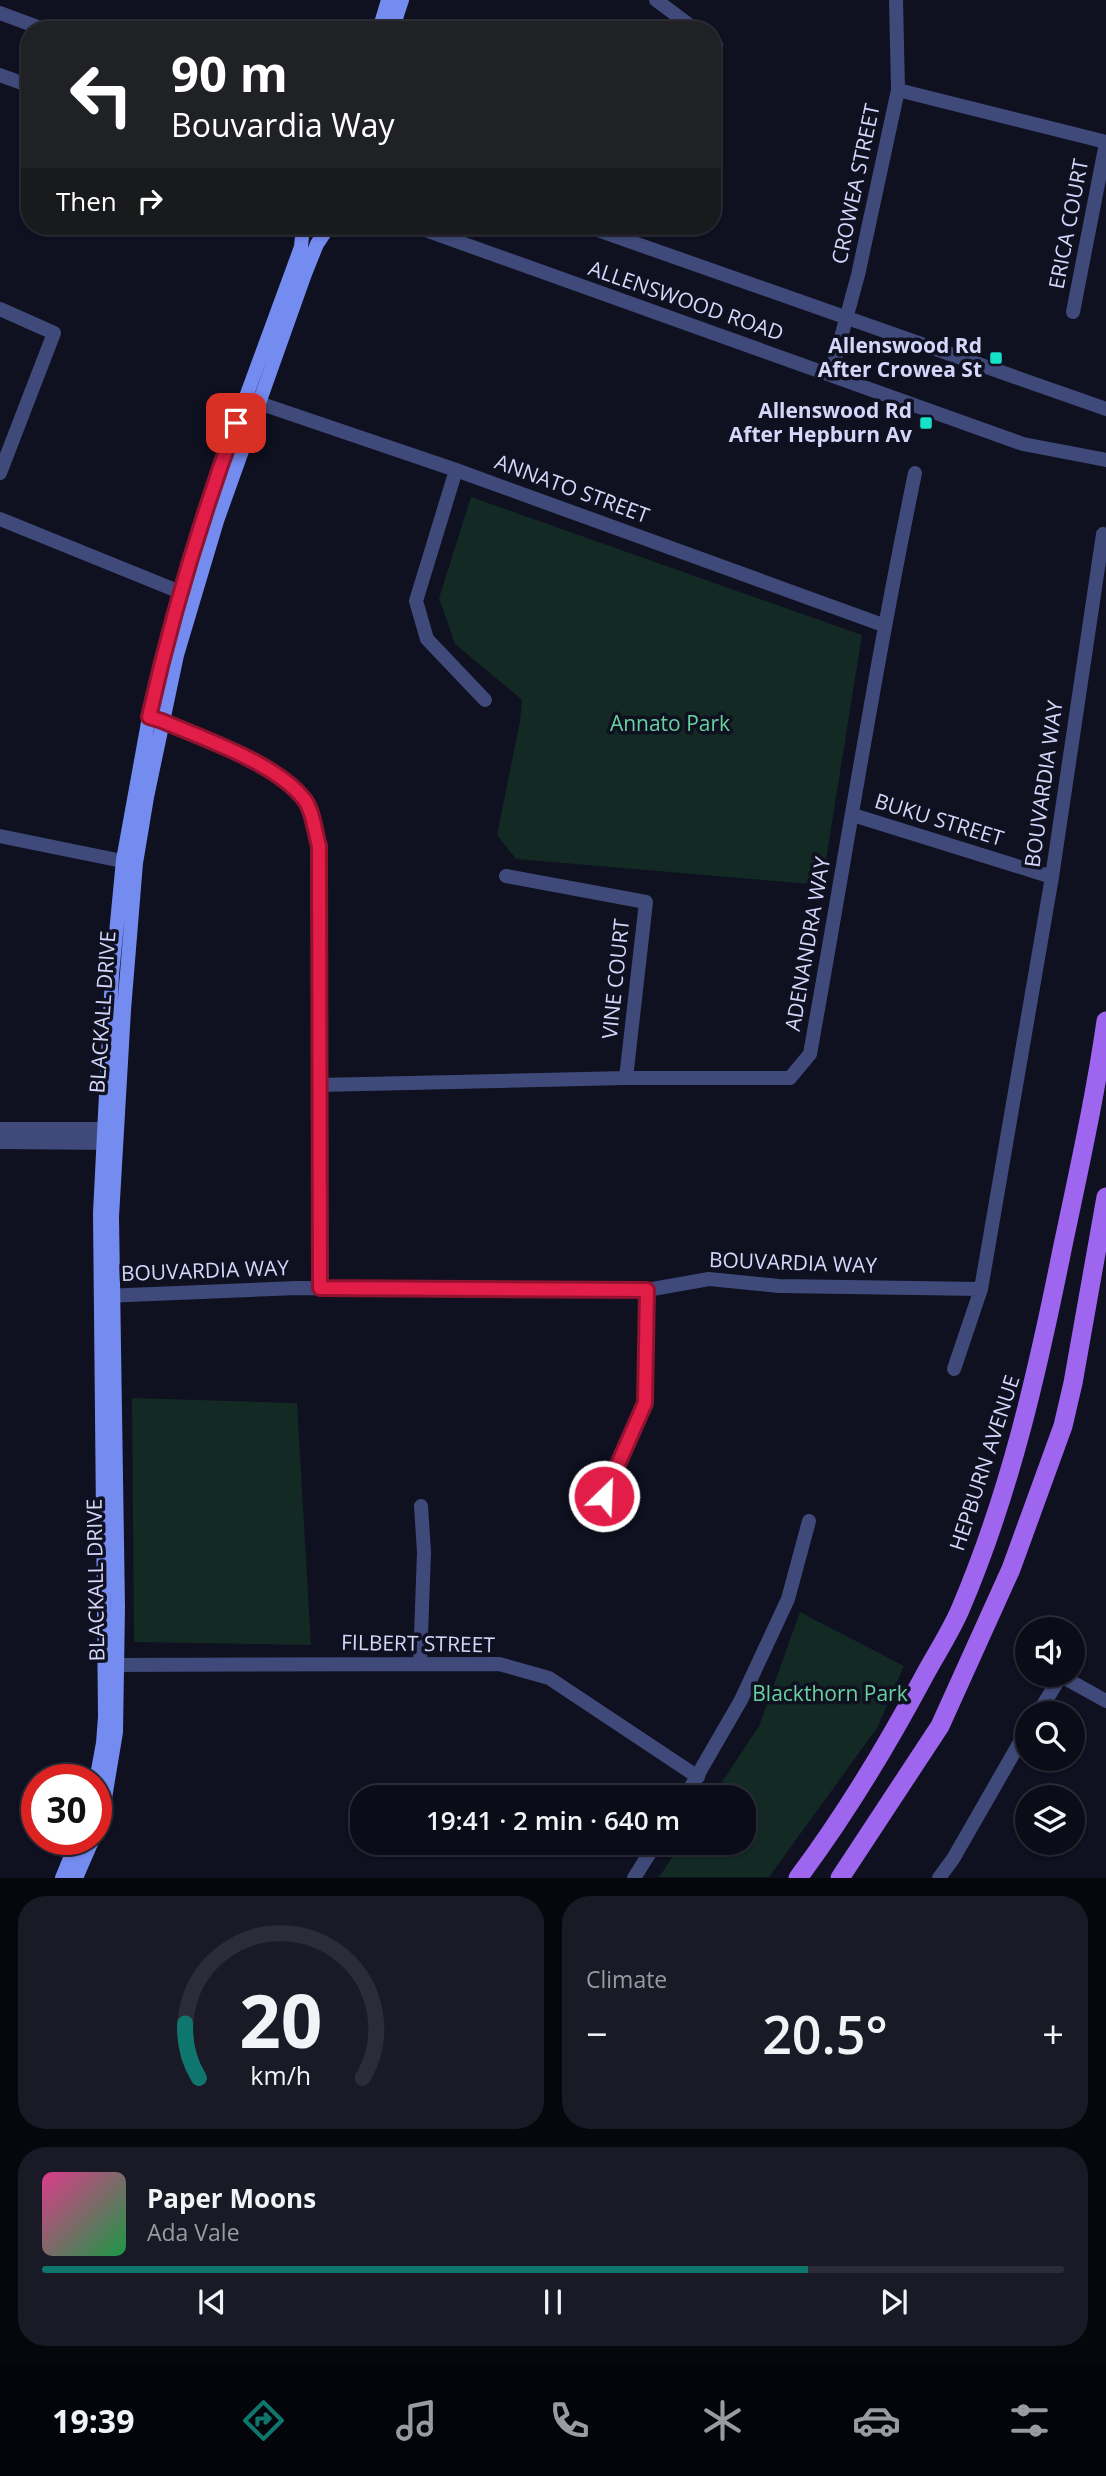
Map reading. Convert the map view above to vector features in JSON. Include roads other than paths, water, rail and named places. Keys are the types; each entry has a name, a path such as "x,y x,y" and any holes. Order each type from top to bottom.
{"main road":[{"path":"382,21 388,0"},
{"path":"395,21 402,0"},
{"name":"BLACKALL DRIVE","path":"111,1764 116,1732 112,1665 106,1296 112,1217 110,1136 129,862 155,719 177,655 187,595 217,521 301,247 302,235"},
{"name":"BLACKALL DRIVE","path":"252,401 323,235"},
{"name":"HEPBURN AVENUE","path":"798,1878 835,1828 908,1706 959,1612 1003,1493 1025,1422 1100,1097 1106,1021"},
{"path":"840,1878 940,1726 1011,1569 1063,1426 1106,1197"},
{"name":"BLACKALL DRIVE","path":"99,1764 112,1665"},
{"path":"62,1878 71,1855"},
{"path":"76,1878 86,1855"}],"street":[{"path":"656,0 684,21"},
{"name":"CROWEA STREET","path":"831,374 858,275 898,90 896,0"},
{"path":"0,13 22,21"},
{"path":"0,75 21,83"},
{"path":"898,90 1106,143"},
{"name":"ERICA COURT","path":"1073,312 1106,143"},
{"name":"ALLENSWOOD ROAD","path":"439,235 1023,444 1106,460"},
{"name":"ALLENSWOOD ROAD","path":"611,235 846,320 1105,408"},
{"path":"0,309 54,333 0,472"},
{"name":"ANNATO STREET","path":"252,401 456,470 883,625"},
{"path":"456,470 416,601 427,639 485,700"},
{"name":"ADENANDRA WAY","path":"319,1085 626,1078 790,1078 810,1054 853,815 883,625 915,473"},
{"path":"0,519 187,595"},
{"name":"BOUVARDIA WAY","path":"954,1369 981,1289 1052,877 1103,534"},
{"path":"155,719 243,756 279,778 306,800 319,846 320,1288"},
{"name":"BUKU STREET","path":"853,815 1052,877"},
{"path":"0,836 129,862"},
{"name":"VINE COURT","path":"506,876 646,902 626,1078"},
{"path":"0,1129 110,1136"},
{"path":"0,1142 110,1136"},
{"name":"BOUVARDIA WAY","path":"106,1296 320,1288 647,1290 709,1279 779,1286 981,1289"},
{"path":"604,1496 645,1403 647,1290"},
{"path":"420,1663 424,1552 421,1506"},
{"path":"693,1785 741,1700 788,1599 809,1521"},
{"name":"FILBERT STREET","path":"112,1665 499,1664 549,1678 698,1777"},
{"path":"1045,1701 1061,1676 1106,1701"},
{"path":"939,1878 953,1859 1015,1751"},
{"path":"634,1878 648,1855"}],"place":[{"name":"Allenswood Rd After Crowea St","path":"996,358"},
{"name":"Allenswood Rd After Hepburn Av","path":"926,423"}],"park label":[{"name":"Annato Park","path":"670,724"},
{"name":"Blackthorn Park","path":"830,1694"}]}
